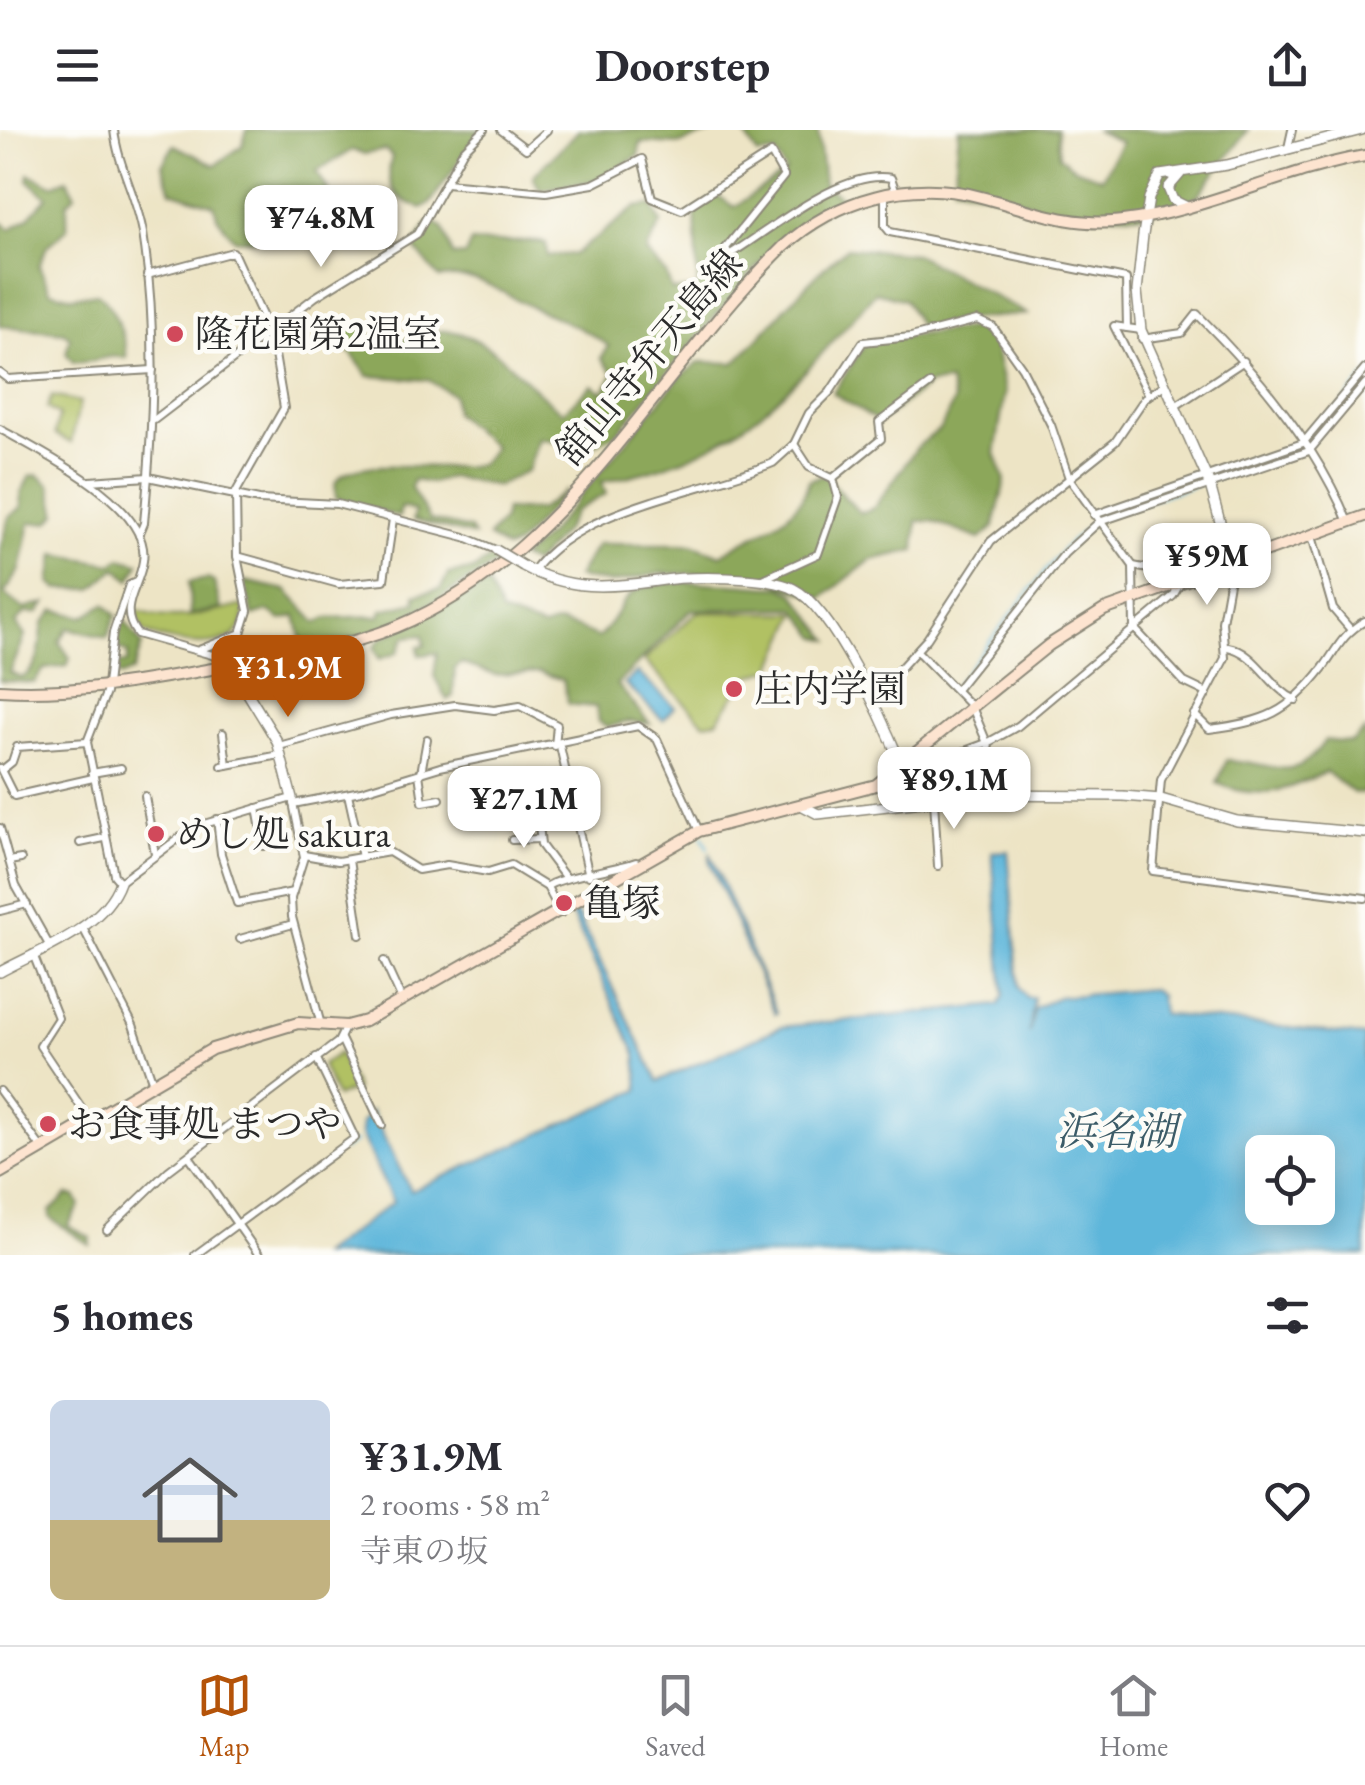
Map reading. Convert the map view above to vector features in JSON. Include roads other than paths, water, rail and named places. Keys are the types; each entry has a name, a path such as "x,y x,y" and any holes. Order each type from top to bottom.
{"main road":[{"name":"舘山寺弁天島線","path":"0,690 58,692 107,687 316,651 378,634 437,608 492,573 563,506 775,254 826,216 890,193 959,192 1084,222 1145,218 1365,156"},
{"path":"1,1169 220,1046 292,1024 346,1026 402,1001 562,913 624,871 699,831 876,784 1062,635 1134,598 1365,516"}],"street":[{"path":"114,130 142,227 153,370 154,420 144,523 139,535"},
{"path":"154,420 344,276 417,234 464,151 484,130"},
{"path":"501,130 526,149 546,130"},
{"path":"1288,150 1292,130"},
{"path":"1362,130 1288,150 1160,175 1154,181 1145,218 1137,290 1142,335 1208,480 1232,566 1222,622 1228,646 1160,780 1156,874 1365,898"},
{"path":"446,184 546,192 593,184 642,159 652,198 682,210 771,153 784,176 726,248 729,255 774,222 870,176 891,178 885,226 890,232 1126,279 1127,328"},
{"path":"1186,206 1173,200 1170,182 1197,169"},
{"path":"147,276 233,252 270,334 284,408 236,496 236,570 248,611 242,633 198,651"},
{"path":"1149,395 1114,326 1142,335 1182,332 1197,314 1244,360 1309,450 1348,522"},
{"path":"528,569 590,524 765,467 794,444 809,412 830,392 863,342 911,337 976,320 994,327 1022,368 1051,424 1069,478 1133,566 1134,628 1184,682 1207,693"},
{"path":"1174,407 1244,360"},
{"path":"956,690 1096,519 1303,443 1365,369"},
{"path":"0,373 8,378 153,370"},
{"path":"833,478 882,439 880,422 911,394 930,384"},
{"path":"1208,480 1309,450 1365,384"},
{"path":"872,698 917,650 991,541 1115,442 1149,395 1163,386"},
{"path":"0,429 90,481 139,535 144,554 127,613 137,634 198,651 230,666 280,750 304,855 293,892 293,924 321,1025"},
{"path":"794,444 809,467 833,478"},
{"path":"90,481 148,477 236,496 328,503 473,539 528,569 598,588 672,578 785,585 807,598 872,698 901,764"},
{"path":"756,582 818,554 838,497 833,478"},
{"path":"238,556 339,584 384,580 393,518"},
{"path":"1312,535 1333,608 1350,630"},
{"path":"1133,566 1196,578"},
{"path":"120,882 104,838 87,742 107,687 120,609 129,585 136,582"},
{"path":"876,784 988,743 1018,726 1173,596 1180,583"},
{"path":"1194,714 1208,729 1268,718 1297,700 1350,630 1365,622"},
{"path":"1228,646 1245,654 1279,692 1297,700"},
{"path":"917,650 972,707 988,743 984,795"},
{"path":"223,733 225,765 391,715 460,705 494,710 523,707 557,725 557,746 588,876"},
{"path":"0,972 82,926 112,902 120,882 155,854 189,829 217,818 292,801 348,794 420,773 557,746 632,726 649,730 657,739 699,831"},
{"path":"427,739 420,773 424,803 440,799"},
{"path":"87,742 16,747 12,762 1,769 14,796 121,768"},
{"path":"348,794 362,857"},
{"path":"800,804 818,814 984,795 1157,798 1237,821 1365,834"},
{"path":"145,796 155,854"},
{"path":"934,800 938,866"},
{"path":"509,802 538,802 540,839 565,877"},
{"path":"257,808 264,846"},
{"path":"217,818 221,854 238,904 293,892"},
{"path":"0,828 9,862 48,944"},
{"path":"80,843 104,838"},
{"path":"512,840 540,839"},
{"path":"304,855 349,860 390,852 418,870 446,864 488,872 511,865 546,887 562,913"},
{"path":"9,862 21,859"},
{"path":"349,860 360,935"},
{"path":"546,887 565,877 624,871"},
{"path":"0,911 27,904"},
{"path":"240,939 293,924"},
{"path":"82,926 132,1025 153,1084"},
{"path":"33,954 58,1018 40,1046 89,1119"},
{"path":"384,961 402,1001"},
{"path":"107,1230 188,1156 341,1040 346,1026"},
{"path":"341,1040 382,1125"},
{"path":"195,1255 356,1138 316,1057"},
{"path":"0,1091 40,1146"},
{"path":"188,1156 259,1255"}],"water":[{"path":"637,672 675,707 663,720 625,684"},
{"name":"浜名湖","path":"1008,851 1019,988 1027,998 1034,998 1029,1033 1035,1008 1058,997 1152,989 1160,995 1162,1014 1365,1036 1365,1255 321,1255 393,1202 361,1135 361,1124 371,1111 411,1191 639,1090 636,1054 571,913 575,910 658,1081 781,1027 999,1005 1004,996 992,852"},
{"path":"710,853 777,1013 775,1014 710,863"}],"waterway":[{"path":"1310,443 1365,377"},
{"path":"1211,479 1302,448"},
{"path":"1101,516 1203,482"},
{"path":"956,684 1063,549 1093,522"},
{"path":"702,836 708,849"},
{"path":"343,1150 355,1142"}],"place":[{"name":"隆花園第2温室","path":"175,334"},
{"name":"庄内学園","path":"734,689"},
{"name":"めし処 sakura","path":"156,834"},
{"name":"亀塚","path":"564,903"},
{"name":"お食事処 まつや","path":"48,1124"}]}
